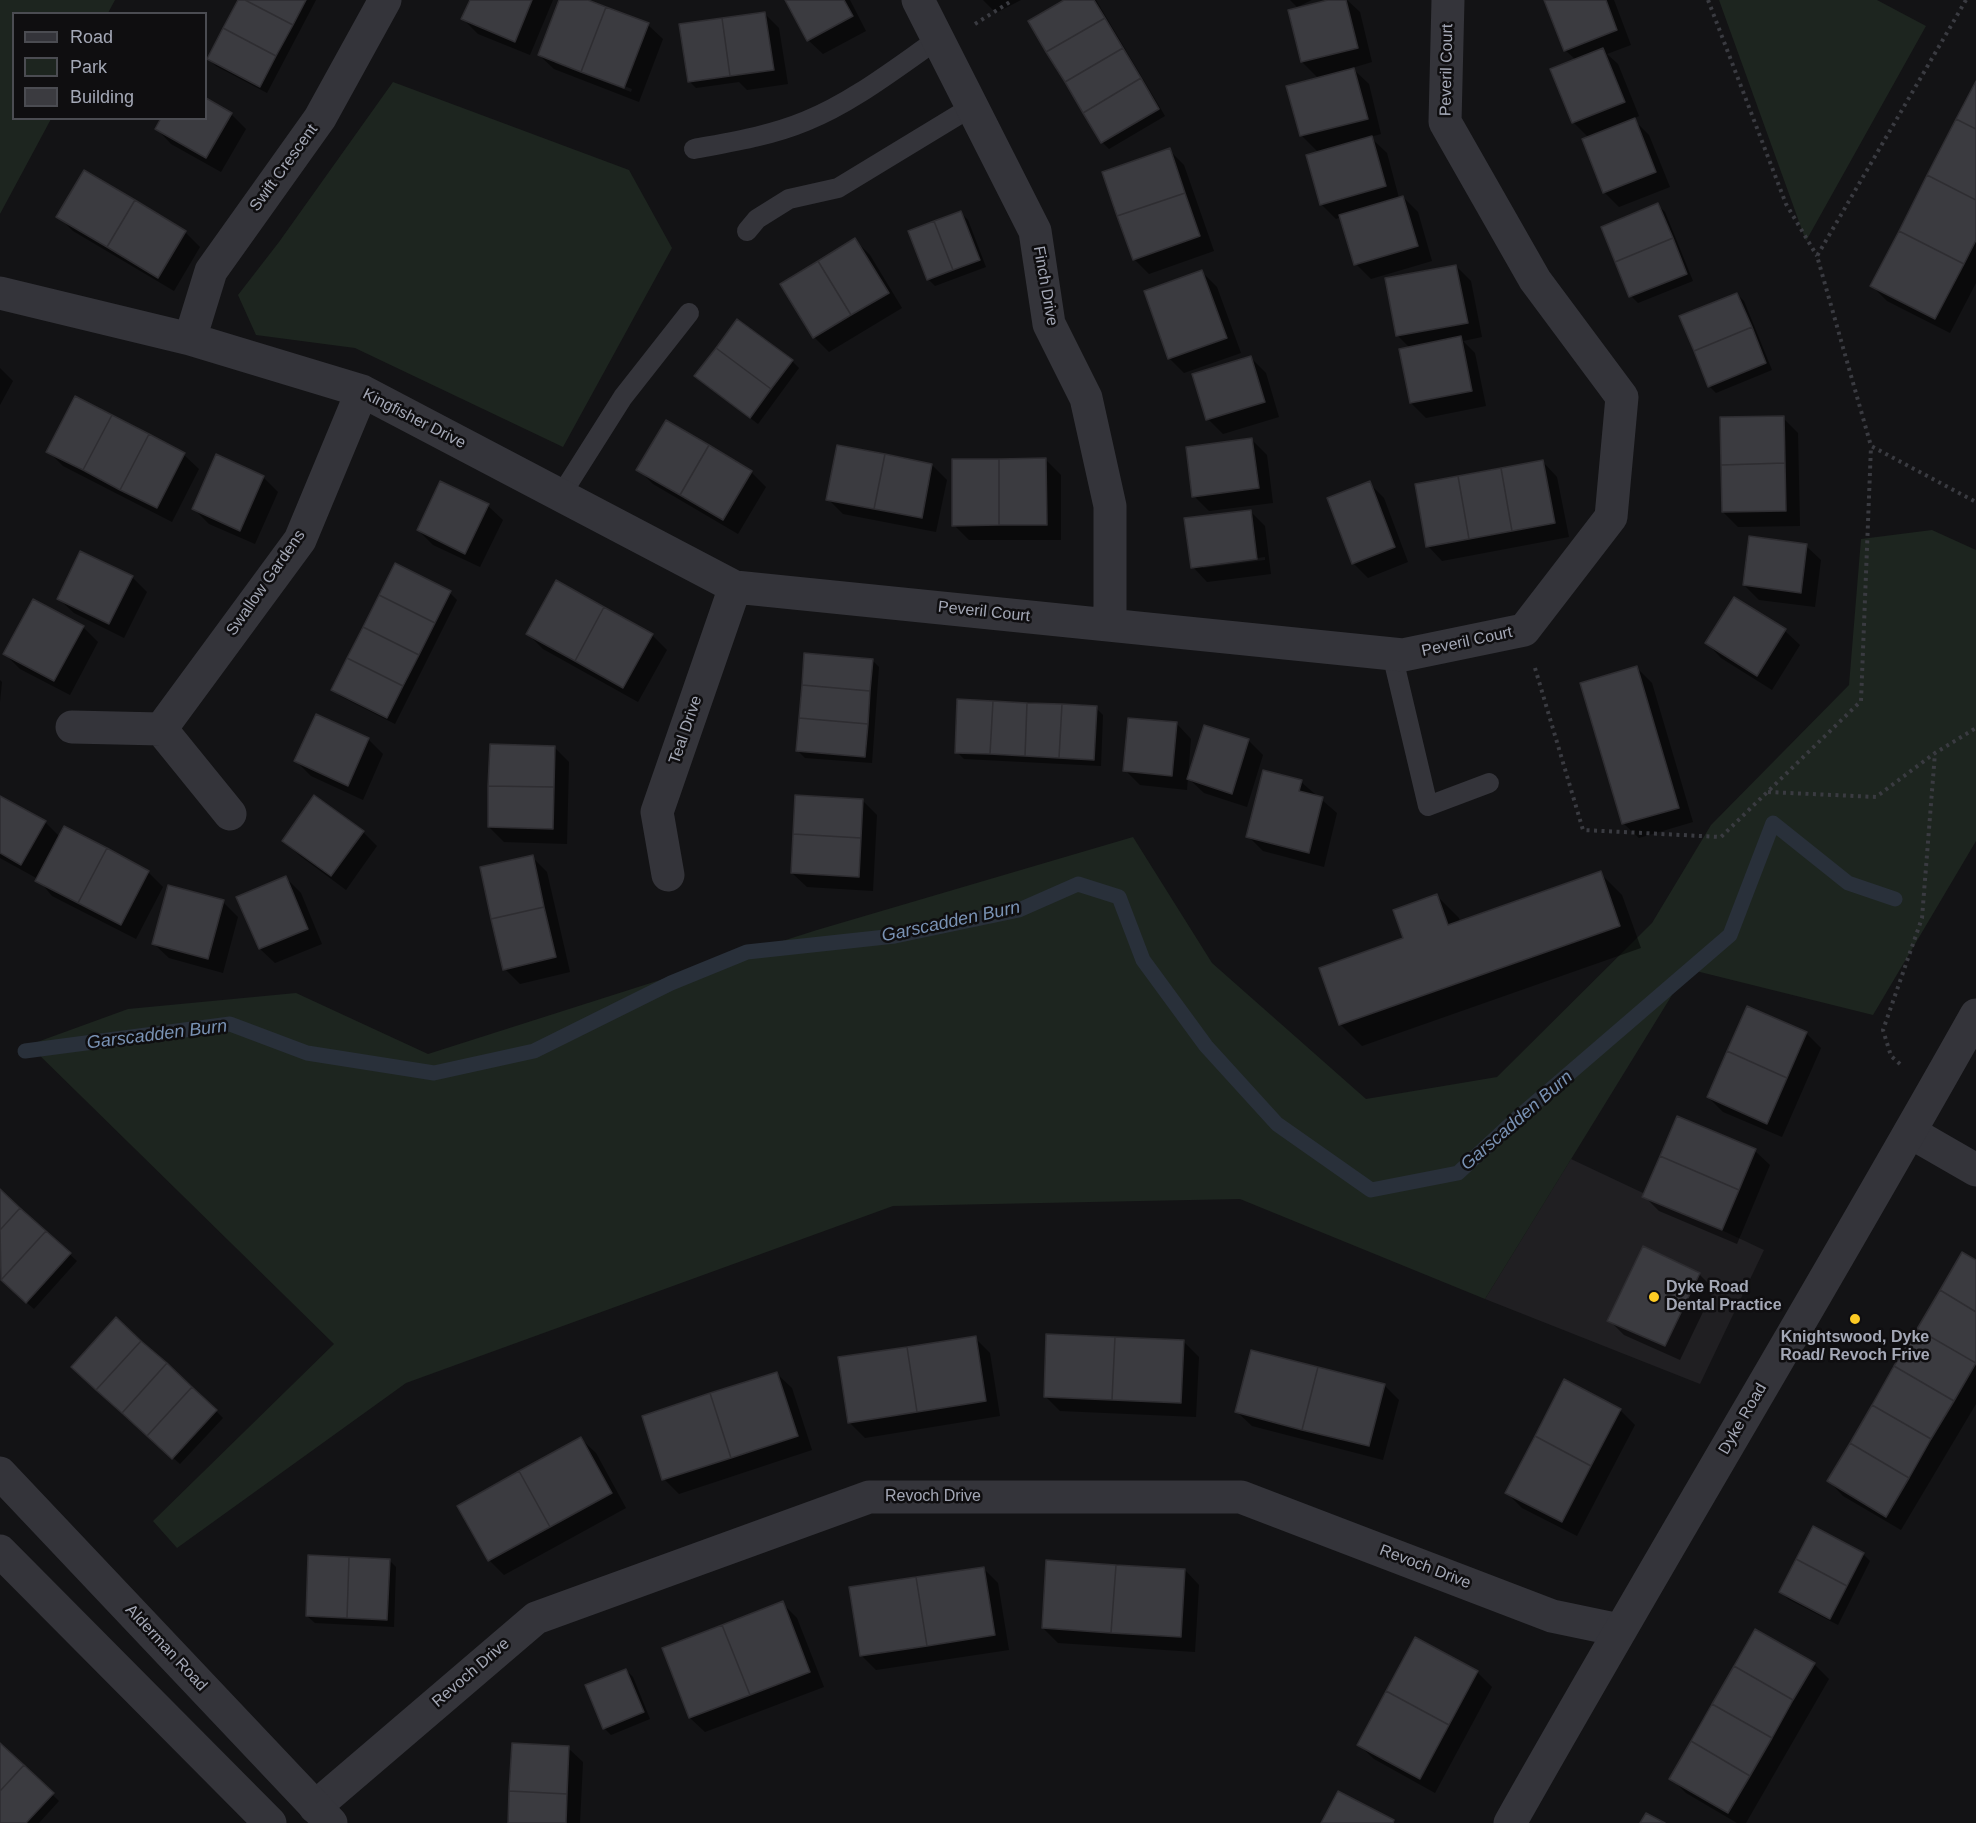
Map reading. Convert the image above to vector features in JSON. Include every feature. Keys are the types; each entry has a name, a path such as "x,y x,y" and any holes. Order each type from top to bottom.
{"street":[{"name":"Swift Crescent","path":"190,339 212,272 320,118 385,0"},
{"name":"Finch Drive","path":"918,0 1035,231 1049,324 1086,398 1110,506 1110,625"},
{"name":"Peveril Court","path":"735,587 1403,655 1524,630 1611,517 1622,396 1535,280 1445,122 1448,0"},
{"name":"Kingfisher Drive","path":"0,293 190,339 362,391 735,587"},
{"name":"Swallow Gardens","path":"160,729 300,540 362,391"},
{"name":"Teal Drive","path":"668,875 657,812 735,587"},
{"path":"72,727 160,729 230,814"},
{"name":"Dyke Road","path":"1510,1823 1619,1630 1934,1091 1976,1015"},
{"path":"1910,1132 1976,1170"},
{"name":"Alderman Road","path":"0,1473 323,1815"},
{"name":"Revoch Drive","path":"323,1815 536,1618 869,1497 1241,1497 1552,1616 1619,1630"},
{"path":"0,1551 270,1823"}],"lane":[{"path":"694,149 752,138 806,121 864,90 938,39"},
{"path":"747,231 757,219 789,199 838,188 973,106"},
{"path":"561,495 623,397 689,313"},
{"path":"1392,654 1428,806 1490,783"}],"path":[{"path":"1524,630 1583,830 1721,837 1861,700 1871,446 1817,256 1786,204 1708,0"},
{"path":"1817,256 1966,0"},
{"path":"1871,446 1976,502"},
{"path":"1768,792 1876,797 1935,753 1976,728"},
{"path":"1934,1091 1891,1056 1883,1030 1922,918 1935,753"}],"shaded area":[{"path":"1571,1159 1764,1250 1700,1384 1485,1299"}],"green space":[{"path":"0,0 115,0 109,12 12,12 12,120 50,120 0,214"},
{"path":"1719,0 1877,0 1926,26 1806,241"},
{"path":"393,82 629,170 672,248 563,447 355,348 256,335 238,295 279,242"},
{"path":"1932,530 1976,550 1976,841 1873,1015 1688,969 1485,1299 1240,1199 893,1206 406,1383 177,1548 153,1521 334,1344 29,1045 128,1009 296,993 428,1054 817,930 1133,837 1212,963 1366,1099 1497,1077 1652,923 1711,825 1849,685 1861,539"}],"building":[{"path":"238,0 245,0 293,25 276,56 223,28"},
{"path":"245,0 306,0 293,25"},
{"path":"470,0 532,0 515,42 461,19"},
{"path":"559,0 588,0 606,7 581,72 538,55"},
{"path":"785,0 844,0 853,16 807,41"},
{"path":"1064,0 1094,0 1105,18 1046,52 1028,21"},
{"path":"1328,0 1346,0 1358,48 1301,62 1288,10"},
{"path":"1544,0 1606,0 1617,30 1564,51"},
{"path":"606,7 649,23 624,88 581,72"},
{"path":"765,12 774,70 730,76 722,18"},
{"path":"722,18 730,76 688,82 679,24"},
{"path":"1105,18 1123,48 1065,82 1046,52"},
{"path":"223,28 276,56 260,87 207,59"},
{"path":"1123,48 1141,78 1083,113 1065,82"},
{"path":"1603,48 1625,102 1572,123 1550,69"},
{"path":"1354,68 1368,119 1300,136 1286,86"},
{"path":"1141,78 1159,109 1101,143 1083,113"},
{"path":"1976,81 1976,129 1956,119"},
{"path":"207,99 232,113 206,158 155,129 160,120 207,120"},
{"path":"1635,118 1656,172 1603,193 1582,139"},
{"path":"1956,119 1976,129 1976,200 1927,175"},
{"path":"1372,136 1386,186 1320,205 1306,155"},
{"path":"1170,148 1185,193 1117,216 1102,172"},
{"path":"84,170 135,200 107,247 56,217"},
{"path":"1927,175 1976,200 1976,240 1964,264 1899,231"},
{"path":"1185,193 1200,236 1133,260 1117,216"},
{"path":"1403,196 1418,246 1354,265 1339,215"},
{"path":"135,200 186,231 158,278 107,247"},
{"path":"1658,203 1673,238 1615,262 1601,227"},
{"path":"961,211 980,260 953,270 934,221"},
{"path":"934,221 953,270 927,280 908,231"},
{"path":"1899,231 1964,264 1935,319 1870,286"},
{"path":"855,238 889,293 851,315 818,261"},
{"path":"1673,238 1687,274 1629,297 1615,262"},
{"path":"818,261 851,315 813,338 780,284"},
{"path":"1456,265 1468,323 1396,336 1385,278"},
{"path":"1202,270 1227,338 1168,359 1144,291"},
{"path":"1737,293 1752,327 1694,351 1679,316"},
{"path":"737,319 793,360 771,389 716,348"},
{"path":"1752,327 1766,363 1708,387 1694,351"},
{"path":"1461,336 1472,391 1410,403 1399,349"},
{"path":"716,348 771,389 750,418 694,376"},
{"path":"1251,356 1265,402 1206,420 1192,374"},
{"path":"75,396 112,415 83,470 46,452"},
{"path":"112,415 149,434 120,490 83,470"},
{"path":"1784,416 1785,463 1721,465 1720,417"},
{"path":"666,420 709,445 680,495 636,470"},
{"path":"149,434 185,453 157,508 120,490"},
{"path":"1252,438 1259,488 1192,497 1186,447"},
{"path":"709,445 752,471 723,520 680,495"},
{"path":"837,445 885,454 874,509 826,500"},
{"path":"216,454 264,476 240,531 192,509"},
{"path":"885,454 932,464 922,518 874,509"},
{"path":"1046,458 1047,525 999,525 999,459"},
{"path":"952,459 999,459 999,525 952,526"},
{"path":"1543,460 1555,523 1512,531 1501,468"},
{"path":"1785,463 1786,511 1722,512 1721,465"},
{"path":"1501,468 1512,531 1469,539 1458,476"},
{"path":"1458,476 1469,539 1426,547 1415,484"},
{"path":"440,481 489,504 465,554 417,530"},
{"path":"1370,481 1395,547 1352,564 1327,498"},
{"path":"1251,510 1257,559 1191,568 1184,518"},
{"path":"1749,536 1807,544 1801,593 1743,585"},
{"path":"80,551 133,576 109,624 57,599"},
{"path":"395,563 451,591 435,623 379,595"},
{"path":"556,580 604,607 575,661 526,634"},
{"path":"379,595 435,623 419,655 363,627"},
{"path":"1734,597 1786,629 1757,676 1705,643"},
{"path":"33,599 84,626 54,681 3,654"},
{"path":"604,607 653,634 623,688 575,661"},
{"path":"363,627 419,655 403,686 347,658"},
{"path":"804,653 873,659 870,691 802,685"},
{"path":"347,658 403,686 387,718 331,690"},
{"path":"1637,666 1679,808 1622,824 1580,683"},
{"path":"802,685 870,691 868,724 799,718"},
{"path":"957,699 993,701 990,754 955,753"},
{"path":"993,701 1027,703 1025,756 990,754"},
{"path":"1027,703 1062,704 1059,758 1025,756"},
{"path":"1062,704 1097,706 1094,760 1059,758"},
{"path":"316,714 369,738 348,786 294,761"},
{"path":"799,718 868,724 865,757 796,751"},
{"path":"1128,718 1177,722 1172,776 1123,771"},
{"path":"1204,725 1249,739 1232,794 1187,779"},
{"path":"490,744 555,746 554,787 488,786"},
{"path":"1263,770 1302,780 1299,791 1323,797 1309,853 1246,837"},
{"path":"488,786 554,787 553,829 488,827"},
{"path":"314,795 364,831 331,876 282,841"},
{"path":"795,795 863,799 861,838 793,834"},
{"path":"0,796 46,821 21,865 0,853"},
{"path":"64,826 107,848 78,903 35,881"},
{"path":"793,834 861,838 859,877 791,873"},
{"path":"107,848 149,871 121,925 78,903"},
{"path":"533,855 544,907 491,919 480,867"},
{"path":"1601,871 1620,926 1339,1025 1319,968 1403,938 1393,910 1437,894 1448,925"},
{"path":"286,876 308,929 259,949 236,897"},
{"path":"168,885 224,900 208,959 152,944"},
{"path":"544,907 556,957 503,970 491,919"},
{"path":"1747,1006 1807,1032 1787,1078 1727,1051"},
{"path":"1727,1051 1787,1078 1767,1124 1707,1097"},
{"path":"1677,1116 1756,1149 1739,1190 1660,1156"},
{"path":"1660,1156 1739,1190 1722,1230 1642,1197"},
{"path":"0,1189 20,1208 0,1230"},
{"path":"20,1208 46,1231 1,1280 0,1230"},
{"path":"46,1231 71,1253 26,1303 1,1280"},
{"name":"Dyke Road Dental Practice","path":"1643,1246 1700,1273 1665,1346 1607,1321"},
{"path":"1962,1252 1976,1260 1976,1312 1940,1290"},
{"path":"1940,1290 1976,1312 1976,1363 1917,1329"},
{"path":"116,1317 141,1341 96,1390 71,1367"},
{"path":"1917,1329 1976,1363 1954,1401 1894,1366"},
{"path":"1046,1334 1115,1337 1112,1400 1044,1397"},
{"path":"976,1336 986,1401 917,1412 907,1347"},
{"path":"1115,1337 1184,1340 1181,1403 1112,1400"},
{"path":"141,1341 167,1363 122,1413 96,1390"},
{"path":"907,1347 917,1412 848,1423 838,1357"},
{"path":"1251,1350 1318,1367 1302,1430 1235,1412"},
{"path":"167,1363 192,1387 147,1436 122,1413"},
{"path":"1894,1366 1954,1401 1931,1439 1872,1405"},
{"path":"1318,1367 1385,1384 1369,1446 1302,1430"},
{"path":"777,1372 798,1436 731,1458 710,1393"},
{"path":"1564,1379 1621,1409 1591,1466 1535,1436"},
{"path":"192,1387 217,1410 172,1459 147,1436"},
{"path":"710,1393 731,1458 662,1480 642,1416"},
{"path":"1872,1405 1931,1439 1909,1478 1850,1443"},
{"path":"1535,1436 1591,1466 1562,1522 1505,1493"},
{"path":"581,1437 612,1493 550,1527 519,1471"},
{"path":"1850,1443 1909,1478 1886,1517 1827,1481"},
{"path":"519,1471 550,1527 488,1561 457,1506"},
{"path":"1813,1526 1864,1553 1847,1586 1796,1559"},
{"path":"308,1555 349,1557 347,1618 306,1616"},
{"path":"349,1557 390,1559 387,1620 347,1618"},
{"path":"1796,1559 1847,1586 1830,1619 1779,1592"},
{"path":"1046,1560 1116,1565 1111,1633 1042,1628"},
{"path":"1116,1565 1185,1569 1181,1637 1111,1633"},
{"path":"984,1567 995,1635 927,1646 916,1577"},
{"path":"916,1577 927,1646 860,1656 849,1587"},
{"path":"783,1601 810,1672 750,1695 722,1625"},
{"path":"722,1625 750,1695 689,1718 662,1648"},
{"path":"1755,1629 1815,1663 1793,1700 1734,1666"},
{"path":"1415,1637 1478,1671 1449,1725 1386,1691"},
{"path":"1734,1666 1793,1700 1772,1738 1712,1704"},
{"path":"626,1669 644,1712 603,1729 585,1685"},
{"path":"1386,1691 1449,1725 1420,1779 1357,1745"},
{"path":"1712,1704 1772,1738 1750,1776 1691,1741"},
{"path":"1691,1741 1750,1776 1728,1813 1669,1779"},
{"path":"0,1743 24,1765 0,1791"},
{"path":"512,1743 569,1746 567,1794 509,1791"},
{"path":"24,1765 54,1793 26,1823 0,1823 0,1791"},
{"path":"509,1791 567,1794 566,1823 508,1823"},
{"path":"1338,1791 1394,1820 1393,1823 1321,1823"},
{"path":"1646,1813 1665,1823 1640,1823"}],"waterway":[{"name":"Garscadden Burn","path":"25,1051 230,1024 307,1053 434,1073 534,1051 671,983 747,952 895,936 1019,910 1078,884 1119,897 1143,960 1206,1046 1277,1124 1371,1190 1458,1173 1514,1121 1730,935 1773,823 1848,883 1895,899"}],"place":[{"name":"Dyke Road Dental Practice","path":"1654,1297"},
{"name":"Knightswood, Dyke Road/ Revoch Frive","path":"1855,1319"}]}
